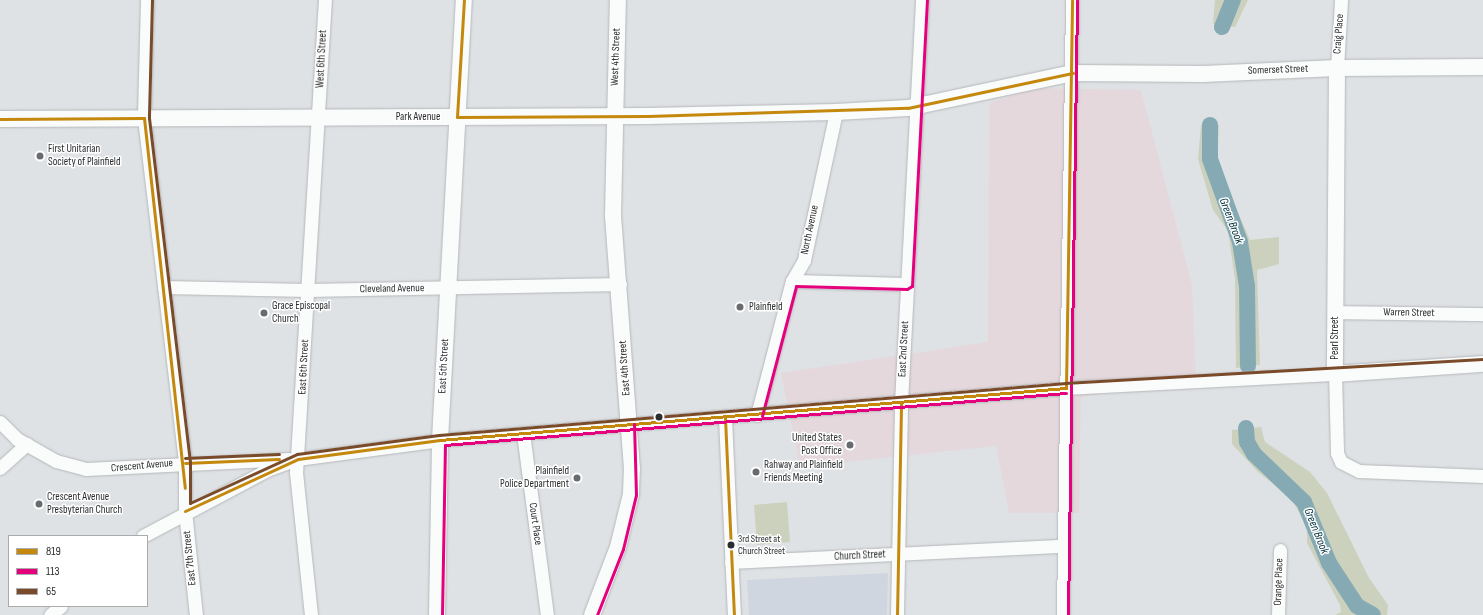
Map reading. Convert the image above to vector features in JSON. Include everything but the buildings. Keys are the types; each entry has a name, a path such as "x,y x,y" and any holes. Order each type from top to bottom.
{"main road":[{"name":"East 5th Street","path":"437,615 440,440 447,288 464,0"},
{"name":"West 4th Street","path":"614,114 618,0"},
{"name":"Somerset Street","path":"1073,73 1203,74 1337,68 1483,66"},
{"name":"Pearl Street","path":"1335,374 1337,68"},
{"name":"Park Avenue","path":"0,119 457,117 836,112 915,107 1073,73"},
{"name":"East 4th Street","path":"592,615 618,548 631,494 629,424 614,215 614,114"},
{"path":"1335,374 1483,364"}],"street":[{"name":"East 7th Street","path":"147,0 144,118 185,463 185,511 196,615"},
{"name":"West 6th Street","path":"319,117 325,0"},
{"name":"East 2nd Street","path":"897,615 901,402 915,107 922,0"},
{"path":"1062,615 1062,546 1073,73 1072,0"},
{"name":"Craig Place","path":"1337,68 1341,0"},
{"name":"North Avenue","path":"757,415 792,281 804,260 836,112"},
{"name":"East 6th Street","path":"311,615 296,473 319,117"},
{"path":"792,281 907,284"},
{"name":"Cleveland Avenue","path":"164,287 308,290 620,284"},
{"name":"Warren Street","path":"1336,312 1483,314"},
{"path":"145,535 185,511 298,459 440,440 629,424 725,418 1066,388 1222,382 1335,374"},
{"name":"Pearl Street","path":"1335,374 1337,453 1345,465 1360,471 1483,476"},
{"path":"725,418 734,615"},
{"name":"Crescent Avenue","path":"0,422 27,444 56,461 86,469 185,463 298,459"},
{"name":"Court Place","path":"523,433 547,615"},
{"path":"0,468 27,444"},
{"name":"Church Street","path":"731,562 1062,546"},
{"name":"Orange Place","path":"1278,615 1280,550"},
{"path":"50,615 60,607"}],"shaded area":[{"path":"1035,88 1141,90 1192,285 1196,380 1081,397 1079,513 1009,513 996,446 800,467 781,373 988,342 989,103"},
{"path":"888,573 887,615 749,615 747,580"}],"green space":[{"path":"1215,0 1248,0 1235,27 1213,24"},
{"path":"1201,125 1219,125 1217,165 1250,240 1279,237 1279,264 1257,270 1260,365 1236,368 1235,279 1228,231 1213,210 1198,159"},
{"path":"1261,427 1265,442 1310,472 1327,493 1369,578 1388,605 1387,615 1335,615 1341,612 1340,605 1307,543 1307,526 1290,497 1258,472 1232,444 1232,430"},
{"path":"787,502 790,542 757,545 754,505"}],"waterway":[{"name":"Green Brook","path":"1222,27 1233,0"},
{"name":"Green Brook","path":"1210,125 1210,159 1240,242 1247,286 1248,366"},
{"name":"Green Brook","path":"1246,428 1247,442 1254,454 1304,502 1329,563 1357,606 1373,615"}],"transit line":[{"name":"65","path":"152,0 149,118 190,462 190,503 297,454 439,435 1066,383 1483,359"},
{"name":"819","path":"457,117 464,0"},
{"name":"113","path":"762,416 796,286 907,289 912,286 927,0"},
{"name":"819","path":"1066,388 1072,0"},
{"name":"113","path":"1068,615 1077,0"},
{"name":"819","path":"457,117 648,116 908,108 1073,73"},
{"name":"819","path":"144,118 185,488"},
{"name":"819","path":"0,119 144,118"},
{"name":"819","path":"185,511 298,459 440,440 1066,388"},
{"name":"113","path":"442,615 445,445 1066,393"},
{"name":"819","path":"897,615 901,402"},
{"name":"819","path":"725,418 734,615"},
{"name":"113","path":"597,615 623,549 636,495 634,424"},
{"name":"65","path":"185,458 279,454"},
{"name":"819","path":"185,463 279,459"}],"place":[{"name":"First Unitarian Society of Plainfield","path":"40,156"},
{"name":"Plainfield","path":"740,307"},
{"name":"Grace Episcopal Church","path":"264,313"},
{"name":"United States Post Office","path":"850,445"},
{"name":"Rahway and Plainfield Friends Meeting","path":"756,472"},
{"name":"Plainfield Police Department","path":"577,478"},
{"name":"Crescent Avenue Presbyterian Church","path":"39,504"},
{"name":"3rd Street at Church Street","path":"731,545"}]}
